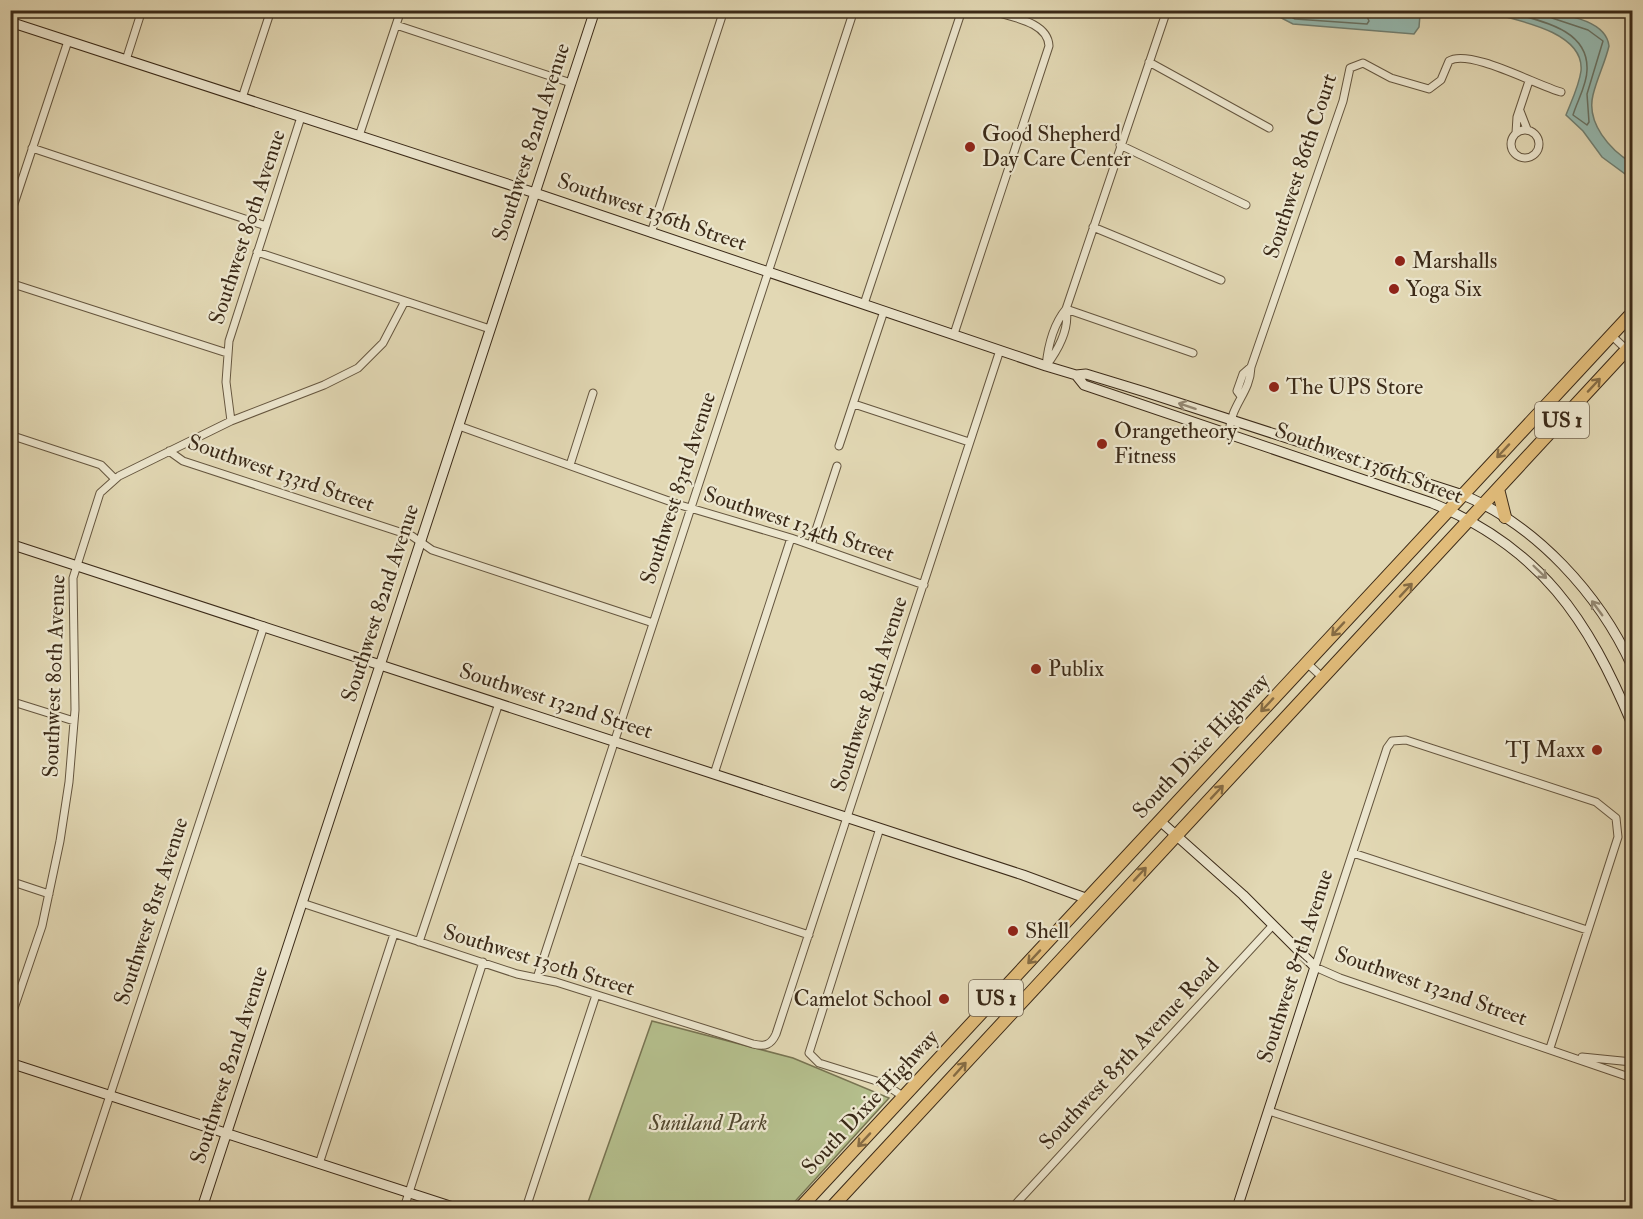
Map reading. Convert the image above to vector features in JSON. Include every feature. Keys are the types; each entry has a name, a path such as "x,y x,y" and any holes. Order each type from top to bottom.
{"highway":[{"name":"South Dixie Highway","path":"800,1209 1632,313"},
{"name":"South Dixie Highway","path":"831,1209 1630,347"},
{"path":"1498,489 1505,517"},
{"path":"1088,899 1103,914"},
{"path":"904,1097 921,1113"}],"street":[{"path":"10,16 12,10"},
{"path":"126,60 142,10"},
{"path":"242,98 271,10"},
{"path":"359,136 401,10"},
{"name":"Southwest 82nd Avenue","path":"202,1209 595,10"},
{"path":"651,232 724,10"},
{"name":"Southwest 83rd Avenue","path":"537,978 854,10"},
{"path":"864,304 962,10"},
{"path":"954,334 1047,57 1048,38 1036,26 990,10"},
{"path":"1046,366 1057,351 1068,320 1066,309 1167,10"},
{"name":"Southwest 136th Street","path":"10,22 535,193 1046,366 1076,375 1086,374 1463,495 1505,517 1552,555 1581,586 1608,623 1632,666"},
{"path":"396,25 571,82"},
{"path":"10,216 68,41"},
{"name":"Southwest 86th Court","path":"1230,419 1240,395 1237,391 1243,374 1251,368 1343,101 1350,68 1363,63 1391,78 1429,89 1441,80 1449,61 1460,57 1511,72 1561,92"},
{"path":"1149,62 1269,128"},
{"path":"1520,111 1527,129 1535,134 1540,142 1537,152 1529,158 1520,157 1512,150 1511,141 1516,133 1520,111 1529,81"},
{"name":"Southwest 80th Avenue","path":"231,421 226,393 227,353 301,117"},
{"path":"1516,133 1527,129"},
{"path":"1120,145 1246,205"},
{"path":"32,148 266,226"},
{"path":"1093,227 1221,280"},
{"path":"257,252 490,329"},
{"path":"10,282 227,353"},
{"path":"10,435 101,465 115,479 231,421 324,385 357,368 383,343 405,300"},
{"path":"1066,309 1192,353"},
{"path":"839,446 884,310"},
{"path":"1611,335 1630,347"},
{"name":"Southwest 84th Avenue","path":"766,1046 776,1034 1000,350"},
{"name":"Southwest 136th Street","path":"1076,375 1084,385 1448,510 1470,520 1525,559 1566,600 1596,645 1632,724"},
{"path":"570,465 593,393"},
{"path":"854,404 969,442"},
{"path":"1229,434 1230,419"},
{"name":"Southwest 134th Street","path":"459,426 690,508 791,538 924,585"},
{"name":"Southwest 133rd Street","path":"170,451 183,461 412,536 432,550 653,623"},
{"path":"811,545 837,466"},
{"name":"Southwest 80th Avenue","path":"10,1020 38,941 65,811 74,721 73,578 97,499 103,489 115,479"},
{"path":"714,774 791,538"},
{"name":"Southwest 132nd Street","path":"10,544 880,828 1088,899"},
{"name":"Southwest 81st Avenue","path":"73,1209 264,626"},
{"path":"1307,663 1323,678"},
{"path":"10,701 74,721"},
{"path":"419,942 499,703"},
{"name":"Southwest 87th Avenue","path":"1237,1209 1387,748 1395,740 1406,740 1596,802 1616,818 1618,837 1587,930"},
{"name":"Southwest 132nd Street","path":"1160,820 1273,924 1315,967 1340,978 1550,1048 1632,1078"},
{"path":"880,828 810,1045 810,1055 819,1063 883,1083 904,1097"},
{"path":"1353,853 1587,930 1550,1048"},
{"path":"576,858 809,935"},
{"path":"10,882 49,894"},
{"name":"Southwest 130th Street","path":"302,903 483,962 766,1046"},
{"name":"Southwest 85th Avenue Road","path":"1012,1209 1273,924"},
{"path":"319,1164 394,934"},
{"path":"404,1209 483,962"},
{"path":"526,1209 596,995"},
{"path":"1565,1054 1632,1062"},
{"path":"10,1063 111,1094 456,1209"},
{"path":"1269,1111 1568,1209"}],"green space":[{"name":"Suniland Park","path":"652,1021 793,1058 889,1098 789,1208 586,1208"}],"water":[{"path":"1396,10 1412,11 1420,15 1419,27 1414,34 1293,24 1268,11 1350,11 1388,16"},
{"path":"1482,11 1533,11 1554,14 1591,24 1604,33 1609,46 1593,95 1593,116 1608,143 1632,163 1632,179 1602,157 1583,131 1566,115 1581,71 1579,57 1571,45 1544,29"}],"place":[{"name":"Good Shepherd Day Care Center","path":"970,147"},
{"name":"Marshalls","path":"1400,261"},
{"name":"Yoga Six","path":"1394,289"},
{"name":"The UPS Store","path":"1274,387"},
{"name":"Orangetheory Fitness","path":"1102,444"},
{"name":"Publix","path":"1036,669"},
{"name":"TJ Maxx","path":"1597,750"},
{"name":"Shell","path":"1013,931"},
{"name":"Camelot School","path":"944,999"}]}
